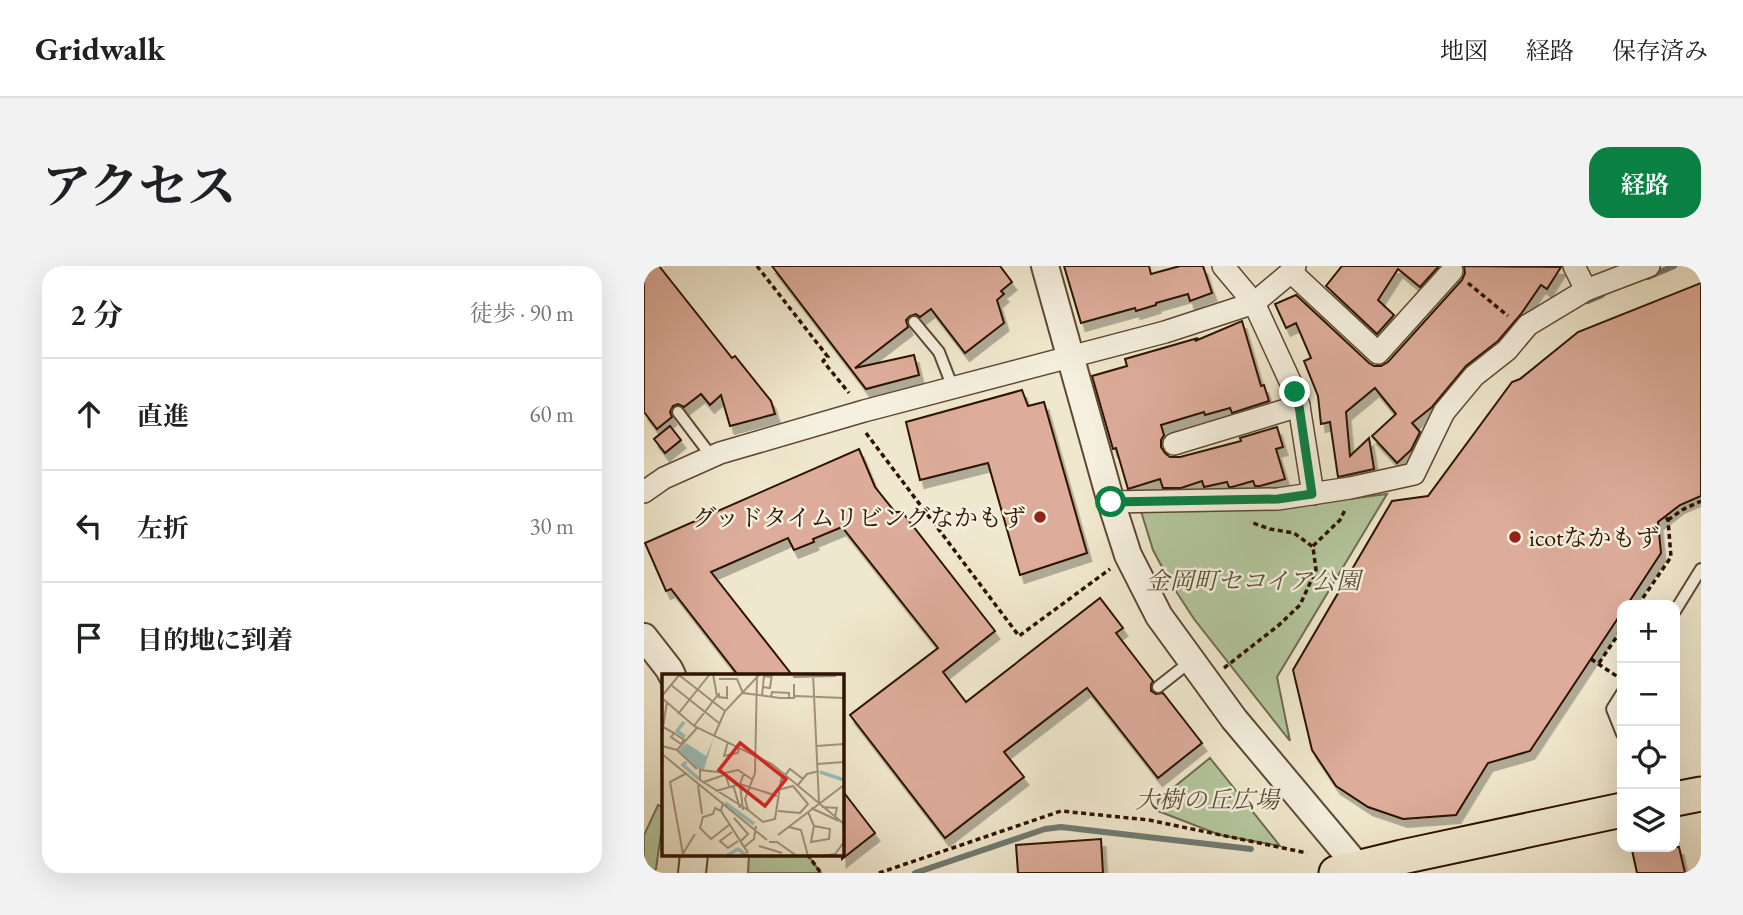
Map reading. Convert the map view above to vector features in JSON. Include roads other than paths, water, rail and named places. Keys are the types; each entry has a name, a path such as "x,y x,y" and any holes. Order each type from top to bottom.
{"main road":[{"path":"1680,798 1701,794"},
{"path":"1353,871 1402,857 1617,811"}],"street":[{"path":"1045,266 1128,555 1159,616 1234,719 1353,871"},
{"path":"1223,266 1254,303 1295,392 1312,494"},
{"path":"1574,266 1586,290"},
{"path":"1111,502 1278,499 1350,488 1415,474 1444,412 1474,376 1507,350 1528,325 1586,290 1649,266"},
{"path":"644,492 664,478 712,457 864,420 953,388 1165,332 1254,303 1293,269 1378,353 1452,271"},
{"path":"1174,444 1299,406"},
{"path":"644,637 672,674"}],"lane":[{"path":"914,321 939,352 953,388"},
{"path":"678,412 712,457"},
{"path":"1680,603 1701,569"},
{"path":"1158,687 1191,661"},
{"path":"1617,701 1612,709 1617,722"}],"waterway":[{"path":"1648,277 1674,266"},
{"path":"1588,301 1602,295"},
{"path":"915,873 1045,829 1061,827 1251,849"}],"place":[{"name":"グッドタイムリビングなかもず","path":"1040,517"},
{"name":"icotなかもず","path":"1515,537"}],"park label":[{"name":"金岡町セコイア公園","path":"1253,580"},
{"name":"大樹の丘広場","path":"1207,799"}]}
